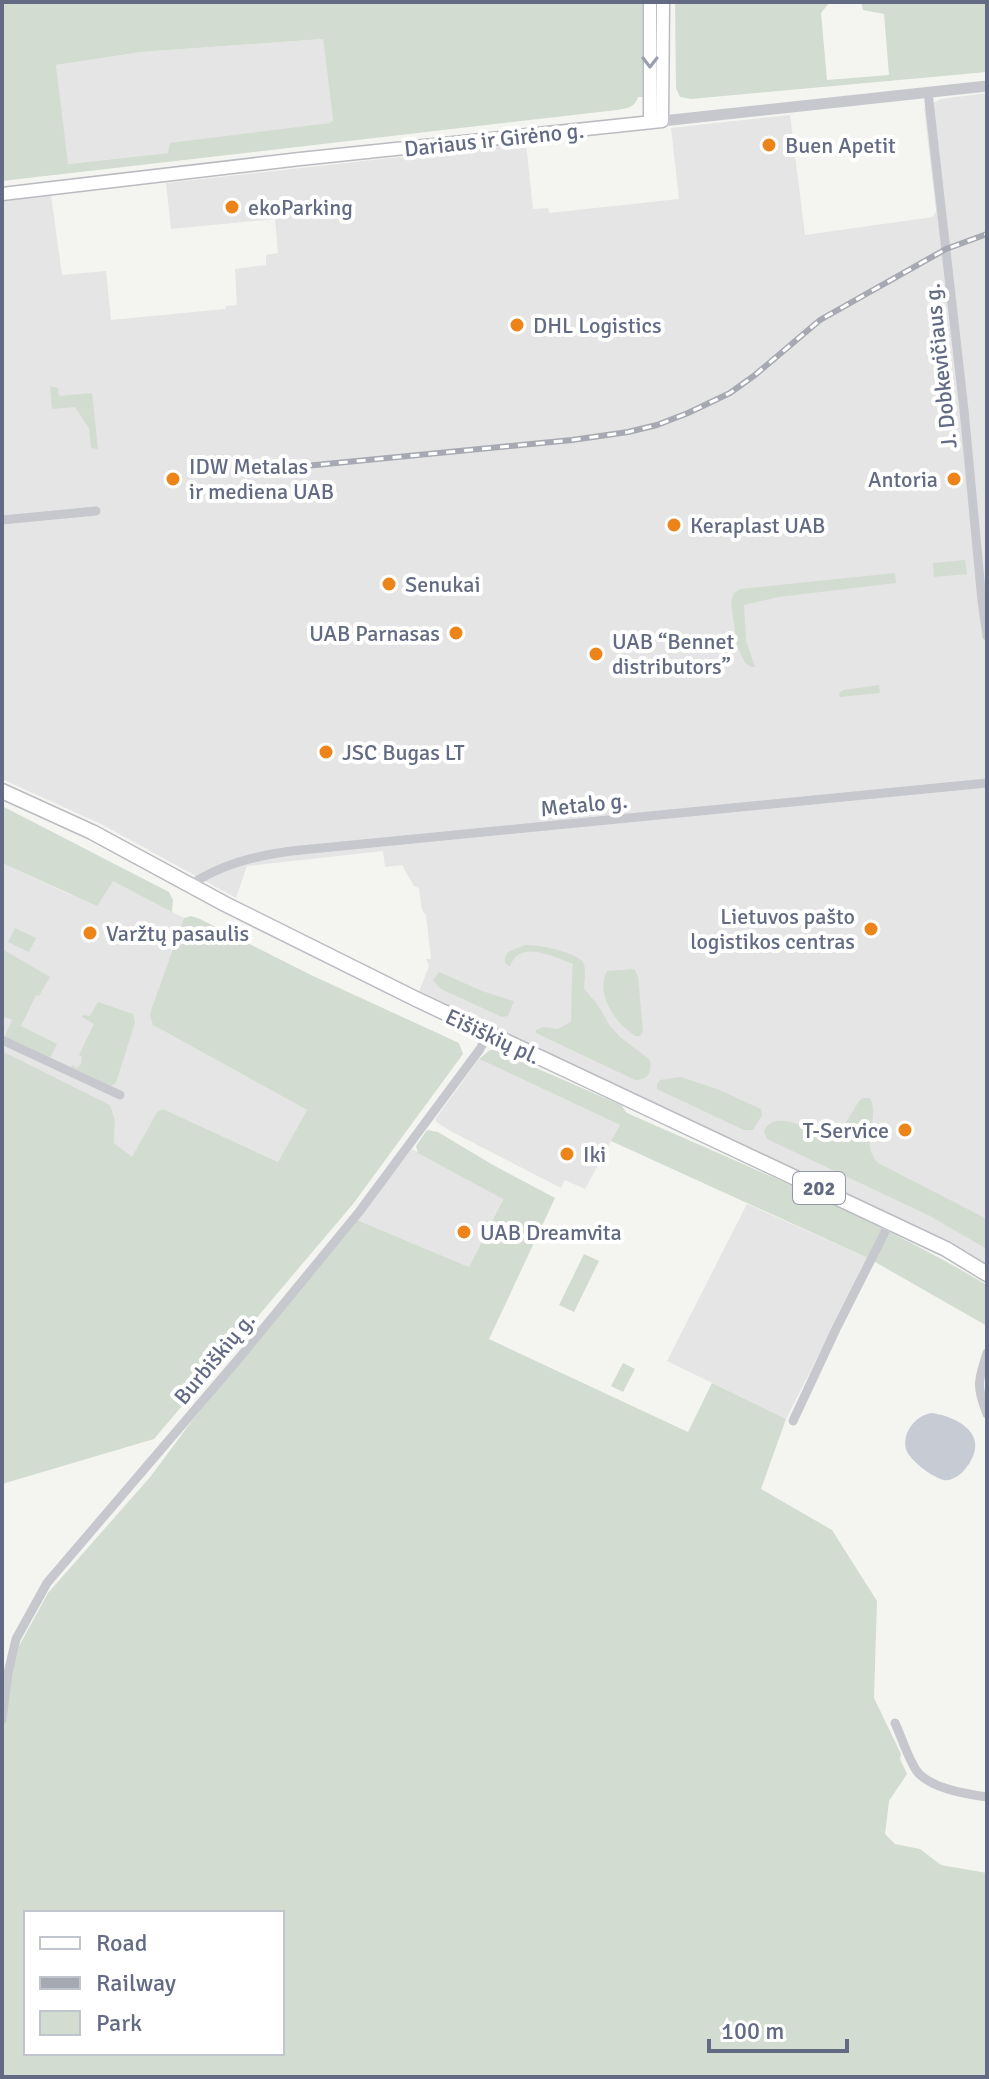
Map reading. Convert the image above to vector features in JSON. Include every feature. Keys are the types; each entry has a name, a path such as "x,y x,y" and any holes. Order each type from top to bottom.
{"main road":[{"path":"650,2 656,121"},
{"path":"656,121 663,2"},
{"name":"Dariaus ir Girėno g.","path":"2,194 656,121"},
{"name":"Eišiškių pl.","path":"2,791 92,832 225,904 488,1034 946,1249 987,1274"}],"street":[{"name":"Dariaus ir Girėno g.","path":"656,121 987,86"},
{"name":"J. Dobkevičiaus g.","path":"928,92 987,636"},
{"path":"2,520 96,511"},
{"name":"Metalo g.","path":"190,885 210,872 245,859 291,851 987,783"},
{"name":"Burbiškių g.","path":"2,1720 16,1639 47,1583 359,1212 488,1034"},
{"path":"2,1040 120,1095"},
{"path":"793,1421 890,1222"},
{"path":"987,1353 979,1378 987,1414"},
{"path":"895,1723 916,1770 926,1781 987,1797"}],"shaded area":[{"path":"323,39 333,120 330,123 168,153 67,164 56,65 141,52"},
{"path":"987,93 987,1266 923,1229 419,992 429,966 426,959 431,959 426,915 422,910 419,888 414,886 402,865 385,867 383,851 247,866 236,898 103,825 2,779 2,201 51,195 62,275 106,271 111,320 225,309 226,306 237,305 235,269 266,265 266,255 278,253 275,219 171,229 166,183 526,143 533,209 548,208 549,213 679,199 671,128 790,115 805,235 933,217 936,211 924,108 941,99"},
{"path":"2,863 71,895 112,880 184,918 152,1007 153,1025 307,1110 278,1162 163,1109 157,1112 132,1158 114,1143 115,1120 110,1105 2,1051"},
{"path":"479,1059 620,1125 585,1189 565,1180 561,1188 436,1122"},
{"path":"412,1149 503,1198 469,1267 357,1220"},
{"path":"747,1204 868,1258 786,1419 667,1361"},
{"path":"932,1413 952,1418 973,1436 974,1453 969,1464 949,1480 939,1479 928,1472 916,1463 906,1449 906,1436 912,1425"}],"green space":[{"path":"2,2 645,2 645,97 638,97 627,108 2,181","holes":["323,39 333,120 330,123 170,143 168,153 68,164 56,65 141,52"]},
{"path":"675,2 830,2 821,13 827,80 889,75 884,14 863,10 861,2 987,2 987,72 691,99 680,97 676,88"},
{"path":"50,386 58,388 59,396 92,393 98,449 91,448 89,428 75,407 52,409"},
{"path":"965,560 967,574 934,577 933,563"},
{"path":"895,573 896,583 778,597 744,605 746,641 755,667 745,663 737,646 731,602 734,593 741,589"},
{"path":"879,685 880,693 840,697 839,693 843,690"},
{"path":"2,806 169,892 173,900 172,912 113,881 97,906 2,863"},
{"path":"191,916 459,1043 463,1054 353,1204 154,1439 2,1484 2,1051 110,1105 115,1120 114,1143 132,1157 157,1112 163,1109 278,1162 307,1110 153,1025 150,1015 152,1007 184,918"},
{"path":"15,928 36,938 29,952 8,942"},
{"path":"525,945 565,952 583,962 584,989 620,1037 649,1059 651,1067 646,1077 635,1080 536,1033 543,1027 558,1029 571,1022 573,964 529,951 514,958 510,967 505,963 508,952"},
{"path":"2,949 50,977 39,996 36,995 21,1026 57,1044 49,1060 4,1038 12,1020 2,1016"},
{"path":"634,969 638,976 643,1032 640,1036 629,1031 615,1017 604,989 607,971"},
{"path":"439,972 514,1001 508,1016 502,1017 441,989 433,980"},
{"path":"98,1002 133,1014 135,1022 116,1083 111,1086 71,1067 77,1068 81,1064 82,1057 79,1055 94,1024 82,1017 90,1016"},
{"path":"490,1050 621,1105 627,1113 810,1194 944,1260 987,1285 987,1326 868,1258 611,1141 620,1125 479,1059"},
{"path":"680,1077 717,1089 761,1109 762,1115 753,1130 744,1130 657,1089 660,1080"},
{"path":"863,1098 870,1098 873,1106 870,1147 878,1163 987,1219 987,1249 930,1216 767,1139 764,1131 777,1121 838,1135"},
{"path":"427,1130 438,1132 555,1198 489,1339 688,1432 712,1383 786,1419 761,1489 832,1530 877,1601 874,1698 901,1754 907,1774 889,1801 885,1834 895,1844 920,1849 941,1865 987,1873 987,2077 2,2077 2,1739 10,1680 19,1646 48,1593 151,1476 194,1418 357,1220 469,1267 503,1199 418,1153 416,1146"},
{"path":"584,1254 599,1261 574,1312 559,1305"},
{"path":"623,1363 635,1369 623,1392 611,1386"}],"railway":[{"path":"285,468 572,440 657,425 730,393 820,320 946,249 987,234"}],"place":[{"name":"Buen Apetit","path":"769,145"},
{"name":"ekoParking","path":"232,207"},
{"name":"DHL Logistics","path":"517,325"},
{"name":"IDW Metalas ir mediena UAB","path":"173,479"},
{"name":"Antoria","path":"954,479"},
{"name":"Keraplast UAB","path":"674,525"},
{"name":"Senukai","path":"389,584"},
{"name":"UAB Parnasas","path":"456,633"},
{"name":"UAB “Bennet distributors”","path":"596,654"},
{"name":"JSC Bugas LT","path":"326,752"},
{"name":"Lietuvos pašto logistikos centras","path":"871,929"},
{"name":"Varžtų pasaulis","path":"90,933"},
{"name":"T-Service","path":"905,1130"},
{"name":"Iki","path":"567,1154"},
{"name":"UAB Dreamvita","path":"464,1232"}]}
